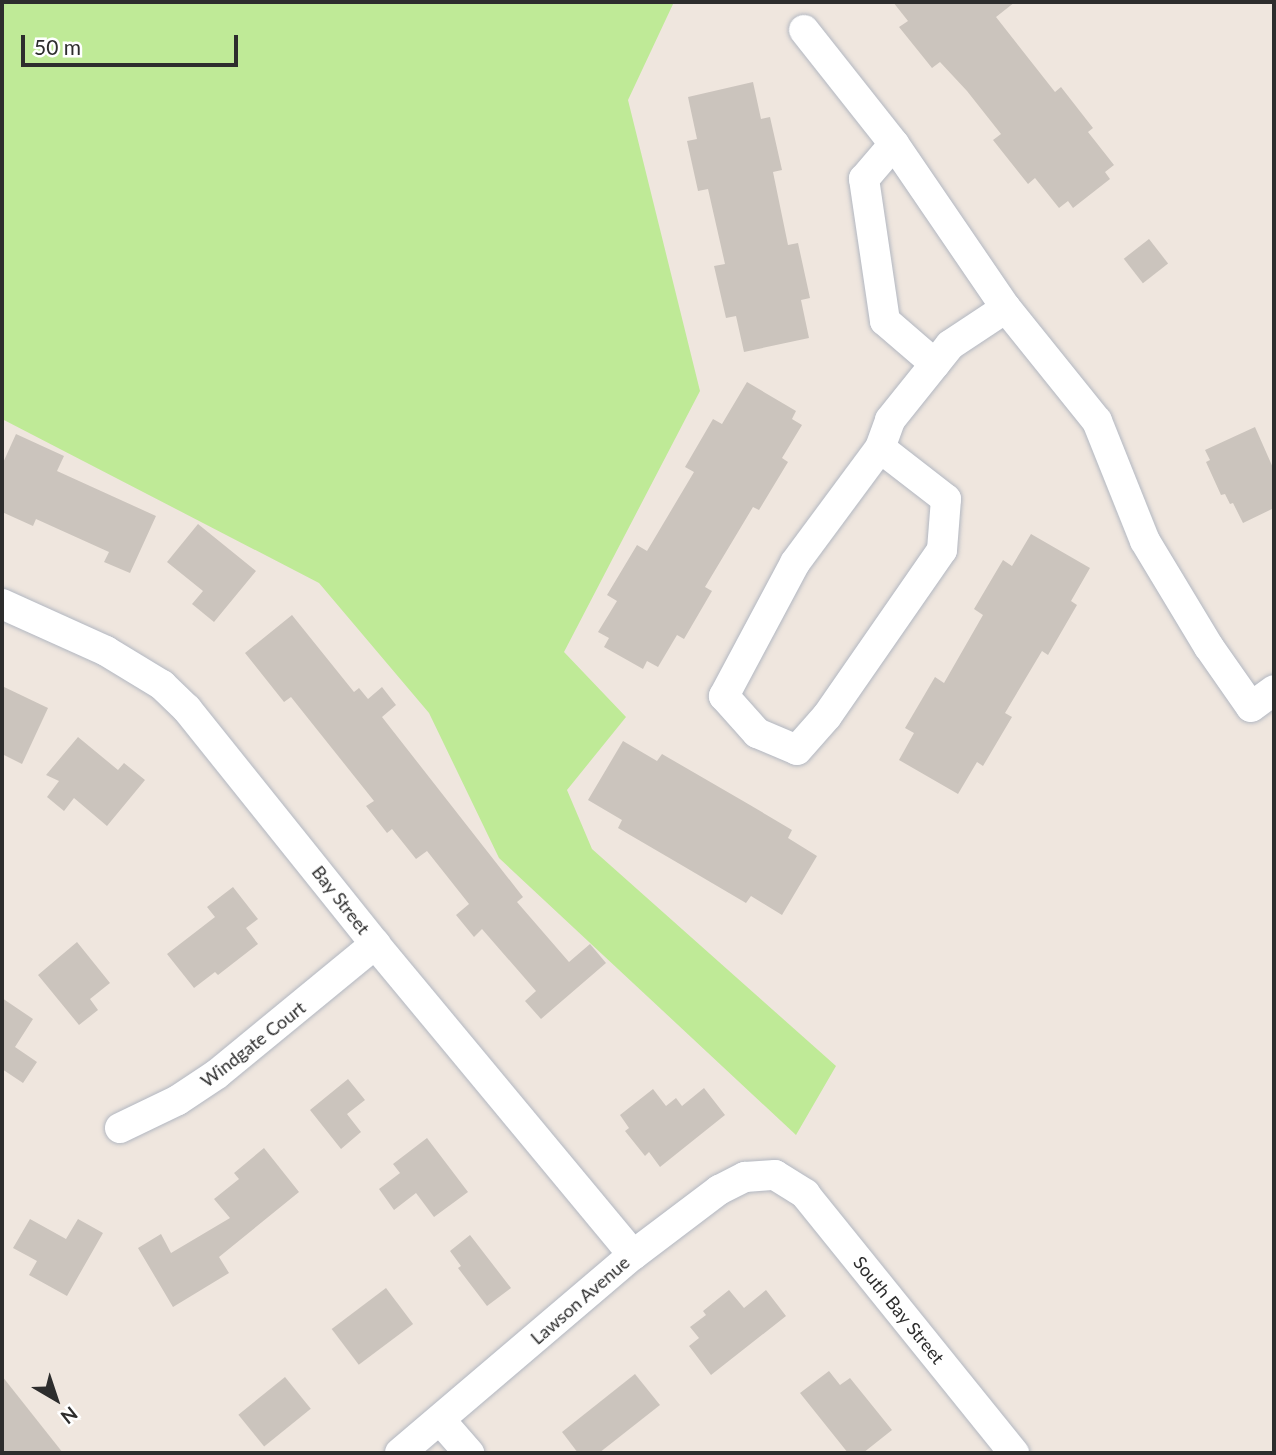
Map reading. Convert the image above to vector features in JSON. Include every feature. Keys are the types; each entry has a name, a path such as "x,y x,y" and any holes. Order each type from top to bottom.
{"street":[{"path":"804,30 894,144 1006,308 1097,421 1145,541 1209,647 1263,698"},
{"path":"894,144 864,180 885,321 935,364"},
{"path":"880,448 946,499 942,550 827,716 797,750 757,733 724,696 795,563 880,448 890,420 950,345 1006,308"},
{"name":"Bay Street","path":"2,604 106,651 162,685 211,734 375,944 633,1255"},
{"name":"Windgate Court","path":"120,1128 178,1100 217,1074 375,944"},
{"name":"Lawson Avenue","path":"400,1453 441,1421 633,1255 719,1190 745,1177 775,1175"},
{"name":"South Bay Street","path":"775,1175 805,1194 1014,1453"},
{"path":"441,1421 469,1453"}],"green space":[{"path":"2,2 674,2 628,100 700,391 564,652 626,717 567,790 592,849 836,1066 796,1135 499,858 429,713 319,583 2,419"}],"building":[{"path":"893,2 1015,2 996,17 1055,92 1061,87 1093,128 1088,132 1114,165 1105,172 1110,179 1073,208 1068,201 1059,208 1035,178 1028,184 993,140 1001,134 967,91 940,62 932,68 899,27 908,21"},
{"path":"753,82 761,119 770,117 782,170 773,172 788,245 798,243 810,298 801,300 809,338 744,352 736,316 726,318 714,266 725,264 708,189 698,191 687,141 697,139 688,97"},
{"path":"1149,239 1168,263 1143,283 1124,259"},
{"path":"747,382 796,411 792,419 802,425 782,458 788,462 759,510 753,507 705,587 712,591 684,639 677,635 658,667 647,661 643,669 604,647 609,638 598,632 617,601 607,595 637,545 647,551 694,472 685,467 713,419 722,424"},
{"path":"1255,427 1274,470 1274,508 1243,523 1233,503 1230,504 1225,494 1221,495 1206,462 1210,460 1205,450"},
{"path":"16,434 64,456 57,471 156,516 130,573 104,562 109,552 36,519 33,526 2,512 2,465"},
{"path":"198,524 256,571 214,622 192,604 203,591 167,562"},
{"path":"1031,534 1090,568 1071,601 1077,605 1048,655 1042,651 1005,713 1012,717 983,766 977,762 958,794 899,760 914,733 905,728 935,677 944,683 983,615 974,609 1003,560 1012,566"},
{"path":"292,615 354,692 359,688 368,699 382,687 396,705 382,717 523,897 517,902 569,962 590,944 606,963 541,1019 525,1001 536,991 482,929 474,937 456,915 469,904 427,851 416,859 392,829 387,833 366,806 374,801 291,697 284,702 245,653"},
{"path":"2,686 48,708 22,764 2,754"},
{"path":"78,737 118,770 124,763 145,780 107,826 74,798 64,811 47,797 59,781 46,775"},
{"path":"623,741 657,761 662,754 750,805 792,830 788,838 817,856 782,915 751,896 746,903 618,828 622,820 588,800"},
{"path":"233,887 258,919 246,928 258,944 218,975 215,972 194,988 167,954 215,917 207,907"},
{"path":"77,942 110,983 90,999 98,1010 79,1025 38,975"},
{"path":"2,998 33,1019 15,1047 37,1062 23,1083 2,1069"},
{"path":"348,1079 365,1100 347,1114 361,1132 341,1149 310,1110"},
{"path":"704,1088 725,1115 660,1167 649,1152 645,1156 625,1131 629,1128 620,1115 653,1089 666,1106 676,1098 682,1106"},
{"path":"427,1138 468,1192 434,1217 416,1193 394,1210 379,1189 400,1173 393,1164"},
{"path":"264,1148 299,1192 219,1257 229,1273 173,1307 138,1248 161,1234 171,1253 230,1218 214,1199 239,1179 234,1173"},
{"path":"30,1219 66,1239 78,1219 103,1233 67,1296 29,1275 37,1261 13,1248"},
{"path":"470,1235 511,1288 487,1306 458,1268 461,1266 450,1251"},
{"path":"386,1288 413,1324 359,1365 332,1329"},
{"path":"729,1290 744,1308 766,1290 786,1316 711,1375 689,1346 699,1338 690,1327 706,1315 703,1311"},
{"path":"829,1371 840,1385 850,1378 892,1430 863,1453 848,1453 800,1393"},
{"path":"635,1374 660,1405 599,1453 578,1453 562,1432"},
{"path":"2,1376 63,1453 2,1453"},
{"path":"285,1377 311,1409 264,1447 238,1415"}]}
